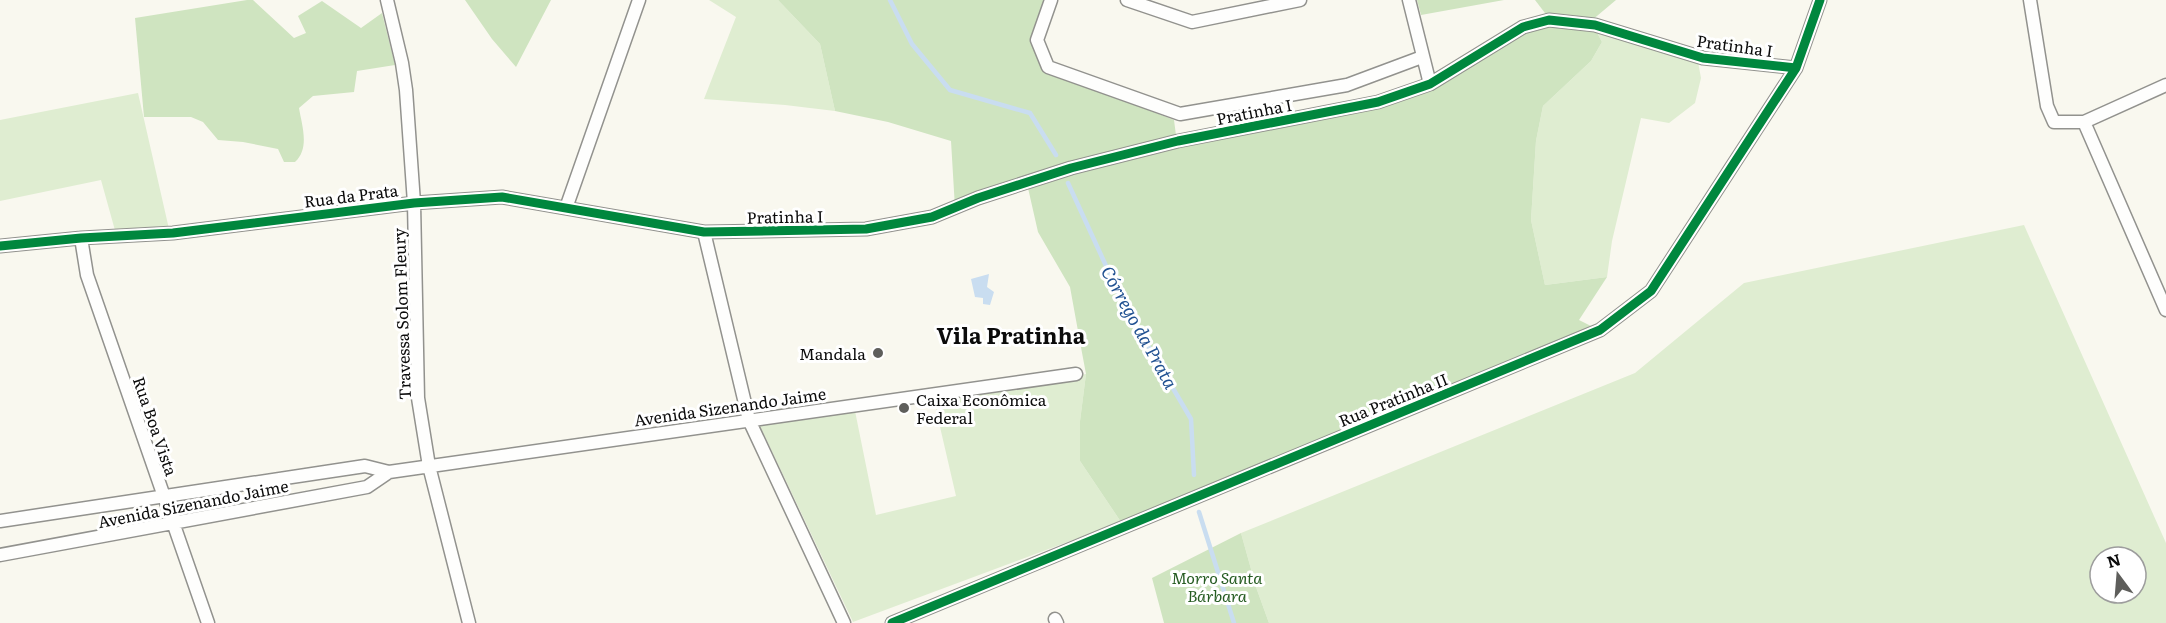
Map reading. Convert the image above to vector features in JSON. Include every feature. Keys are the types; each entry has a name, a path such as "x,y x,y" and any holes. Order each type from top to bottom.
{"street":[{"name":"Travessa Solom Fleury","path":"387,0 406,90 414,203 418,398 429,466 469,623"},
{"path":"566,208 639,0"},
{"path":"1051,0 1037,40 1048,67 1180,114 1347,85 1422,57"},
{"path":"1127,0 1192,22 1300,0"},
{"path":"1408,0 1430,84"},
{"name":"Rua Pratinha II","path":"892,623 1600,330 1651,291 1796,68 1820,0"},
{"path":"2030,0 2048,106 2054,122 2084,122 2166,85"},
{"name":"Pratinha I","path":"704,232 866,229 932,217 978,198 1071,168 1178,141 1378,102 1430,84 1523,27 1549,20 1595,25 1703,58 1796,68"},
{"path":"2084,122 2166,309"},
{"name":"Rua da Prata","path":"0,246 81,238 173,233 414,203 502,197 704,232"},
{"path":"704,232 749,420 844,623"},
{"name":"Rua Boa Vista","path":"81,238 87,274 208,623"},
{"name":"Avenida Sizenando Jaime","path":"0,521 365,466 389,472 1076,375"},
{"name":"Avenida Sizenando Jaime","path":"0,555 367,486 389,472"}],"green space":[{"path":"253,0 294,38 306,33 298,16 322,1 361,28 382,13 395,65 357,71 354,92 313,96 299,108 304,144 295,162 284,162 278,149 218,140 203,122 191,117 144,117 135,18"},
{"path":"465,0 551,0 516,67 492,39"},
{"path":"709,0 778,0 820,44 835,111 704,99 736,17"},
{"path":"778,0 1046,0 1033,38 1047,70 1174,120 1177,143 1378,101 1428,83 1548,17 1535,0 1616,0 1591,21 1602,42 1591,61 1543,106 1536,141 1531,220 1545,285 1607,277 1579,320 1597,329 1121,522 1080,461 1080,421 1086,374 1070,287 1038,232 1028,188 955,208 951,141 888,122 835,111 820,44"},
{"path":"1417,0 1504,0 1421,15"},
{"path":"1591,21 1639,45 1698,62 1701,78 1695,103 1669,123 1641,118 1612,241 1607,277 1545,285 1531,220 1536,141 1543,106 1591,61 1602,42"},
{"path":"138,93 169,229 116,234 101,180 0,201 0,120"},
{"path":"2024,225 2166,543 2166,623 1269,623 1241,533 1635,373 1744,283"},
{"path":"1086,374 1080,421 1080,461 1121,522 853,622 758,422 855,411 876,515 956,496 934,401"},
{"name":"Morro Santa Bárbara","path":"1241,533 1269,623 1164,623 1152,578"}],"water":[{"path":"989,274 987,287 994,292 990,305 983,304 983,298 975,297 971,279"}],"waterway":[{"name":"Córrego da Prata","path":"890,0 912,44 950,90 1030,113 1056,155"},
{"name":"Córrego da Prata","path":"1068,183 1124,305 1191,419 1194,475"},
{"name":"Córrego da Prata","path":"1199,512 1234,623"}],"cycle path":[{"path":"892,623 1600,330 1651,291 1796,68 1820,0"},
{"path":"0,246 81,238 173,233 414,203 502,197 704,232 866,229 932,217 978,198 1071,168 1178,141 1378,102 1430,84 1523,27 1549,20 1595,25 1703,58 1796,68"}],"place":[{"name":"Mandala","path":"878,353"},
{"name":"Caixa Econômica Federal","path":"904,408"}],"district":[{"name":"Vila Pratinha","path":"1011,334"}]}
